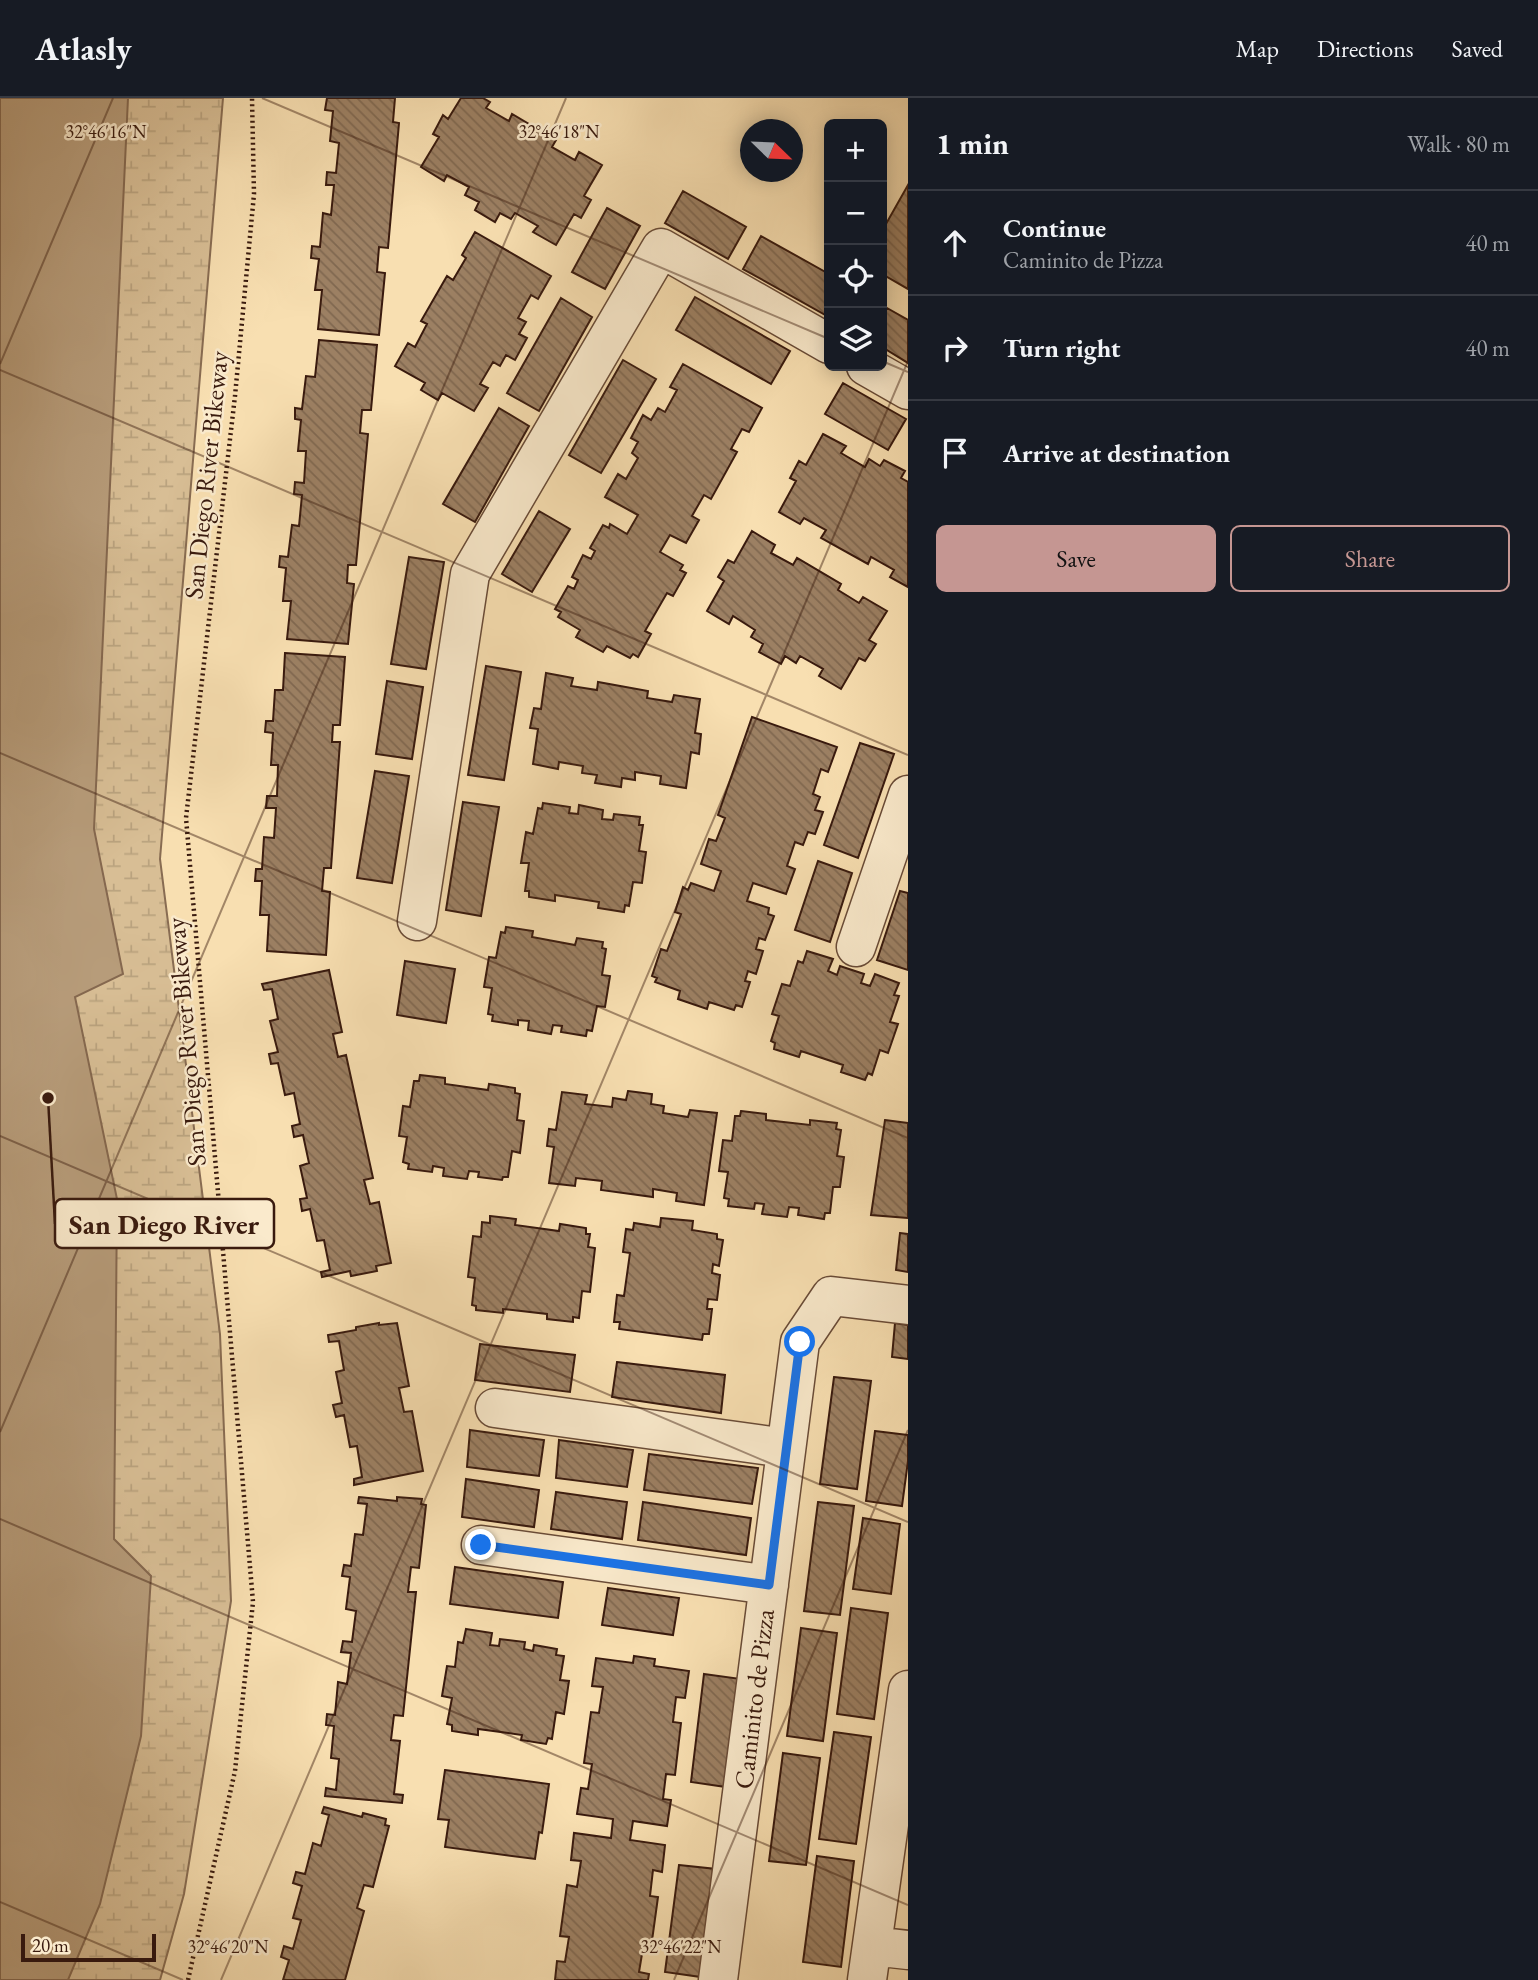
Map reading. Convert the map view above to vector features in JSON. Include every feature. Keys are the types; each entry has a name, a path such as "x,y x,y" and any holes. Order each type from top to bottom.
{"street":[{"path":"417,921 470,574 661,248 824,341"},
{"path":"875,371 908,390"},
{"path":"856,947 908,795"},
{"name":"Caminito de Pizza","path":"718,1980 800,1342 831,1296 908,1305"},
{"path":"495,1408 786,1448"},
{"path":"481,1545 769,1585"},
{"path":"882,1959 908,1690"}],"path":[{"name":"San Diego River Bikeway","path":"188,1980 235,1770 253,1602 186,818 235,396 254,194 251,98"}],"green space":[{"path":"0,98 223,98 160,859 220,1334 231,1601 184,1894 160,1980 0,1980"}],"shaded area":[{"path":"0,98 128,98 94,829 123,974 75,997 117,1199 114,1539 151,1576 141,1736 100,1904 68,1980 0,1980"}],"building":[{"path":"327,98 395,98 393,122 399,123 388,248 379,247 377,272 385,273 379,335 318,329 322,290 315,290 319,259 311,258 312,246 320,247 323,213 331,215 334,185 326,185 327,172 336,173 339,143 330,141 333,111 325,110"},
{"path":"461,98 483,98 490,102 486,108 509,121 512,114 556,140 552,147 575,160 579,152 602,165 584,196 591,200 581,218 574,214 556,245 533,232 538,226 515,213 511,219 500,213 495,222 475,210 479,202 465,195 469,187 447,175 444,181 421,167 439,137 433,134 443,115 448,119"},
{"path":"908,185 908,289 887,277 887,222"},
{"path":"683,191 746,227 728,259 665,223"},
{"path":"607,208 640,226 605,289 572,272"},
{"path":"475,232 551,276 538,299 531,295 518,318 526,322 519,334 527,338 515,360 506,355 500,366 493,362 480,384 488,388 474,411 442,393 438,400 421,390 425,383 395,366 408,343 415,347 427,324 421,321 447,276 453,280 466,258 462,255"},
{"path":"761,236 824,271 824,314 743,269"},
{"path":"695,297 790,351 771,384 676,330"},
{"path":"561,298 592,317 539,411 507,393"},
{"path":"887,308 908,320 908,363 887,350"},
{"path":"319,340 377,345 371,410 362,410 360,433 368,434 356,565 348,565 347,583 354,584 348,644 287,639 291,601 283,601 286,568 279,567 280,556 288,557 292,525 299,526 302,495 294,494 295,482 304,483 306,451 298,451 301,420 295,419 295,408 302,409 306,376 315,377"},
{"path":"623,360 656,379 601,473 569,455"},
{"path":"683,364 762,408 749,432 742,429 731,449 737,452 711,499 704,495 692,516 699,520 686,543 670,535 660,552 683,565 680,570 686,573 673,596 667,593 645,631 651,634 638,657 633,654 630,658 607,646 603,652 576,637 580,630 558,617 561,612 555,609 568,586 574,589 578,580 572,577 583,555 591,559 595,551 590,548 603,525 609,528 610,524 627,534 638,515 605,497 618,474 626,479 638,458 632,453 638,442 631,438 643,415 651,420 658,408 665,412 677,390 670,387"},
{"path":"843,383 906,419 888,450 825,414"},
{"path":"499,408 529,426 475,522 443,504"},
{"path":"823,434 846,446 841,453 865,467 869,459 880,466 884,460 905,471 901,478 908,482 908,587 890,577 894,570 871,557 868,564 821,538 826,530 804,518 800,524 779,512 796,481 790,478 799,461 806,465"},
{"path":"539,511 570,529 532,592 502,574"},
{"path":"752,531 775,545 771,553 793,565 797,558 841,584 838,590 859,603 863,597 887,611 869,640 876,644 865,661 859,658 841,689 819,676 823,669 800,656 796,663 785,656 781,664 759,652 763,644 751,637 755,630 733,616 729,624 707,611 724,581 718,577 728,560 734,563"},
{"path":"409,557 444,562 426,669 391,664"},
{"path":"285,653 345,657 340,725 333,725 332,742 340,742 331,868 324,868 322,891 330,892 326,955 267,951 269,915 260,915 262,881 255,881 256,869 262,869 264,837 274,838 276,808 266,808 267,796 277,796 278,765 271,765 273,733 265,732 266,721 273,721 275,690 283,690"},
{"path":"486,666 521,672 504,780 468,775"},
{"path":"546,673 573,678 571,686 597,690 598,682 648,691 647,698 672,702 674,695 700,699 695,733 701,734 699,754 691,752 686,788 660,784 661,776 635,772 635,780 622,778 621,787 595,783 597,775 582,773 583,766 559,762 558,769 533,764 538,729 530,728 534,708 541,709"},
{"path":"387,681 423,687 412,759 376,754"},
{"path":"752,717 837,747 828,772 821,769 813,794 820,797 815,810 823,812 815,834 808,832 803,845 795,842 787,866 795,869 786,894 753,883 747,901 769,908 768,914 774,916 765,940 759,938 756,949 763,951 756,974 748,971 745,981 750,982 742,1007 736,1005 734,1010 709,1002 707,1009 678,999 680,991 655,982 657,978 652,976 661,949 667,951 681,914 675,912 683,887 688,890 691,883 714,891 721,871 701,864 709,839 716,841 725,818 718,815"},
{"path":"860,743 894,754 858,858 824,845"},
{"path":"375,771 409,776 392,883 357,878"},
{"path":"463,802 499,807 481,916 446,910"},
{"path":"543,803 570,807 569,813 578,814 579,805 603,810 602,819 613,820 614,814 640,817 639,825 643,825 639,851 646,852 642,883 633,882 629,906 625,905 624,912 598,908 599,902 555,895 555,901 529,897 529,891 525,891 529,863 521,863 526,832 533,834 538,808 542,809"},
{"path":"818,861 852,873 830,942 795,930"},
{"path":"900,891 908,893 908,970 877,960"},
{"path":"506,927 533,931 532,937 575,945 577,938 603,942 602,948 606,949 602,975 610,976 605,1007 597,1006 592,1031 587,1030 586,1036 561,1032 562,1026 553,1025 551,1034 528,1030 529,1021 518,1020 518,1025 492,1021 493,1015 488,1014 492,988 484,987 489,957 496,958 501,932 505,933"},
{"path":"807,951 833,959 828,971 837,975 840,966 864,974 861,983 870,986 875,974 899,983 894,995 899,996 890,1022 898,1024 888,1053 880,1050 872,1075 868,1073 865,1080 841,1072 843,1065 801,1051 799,1057 774,1049 775,1043 771,1041 779,1016 772,1014 782,984 790,986 798,961 803,963"},
{"path":"405,961 455,969 446,1023 397,1015"},
{"path":"329,970 342,1032 333,1034 338,1057 346,1055 373,1178 364,1180 370,1204 379,1202 391,1263 376,1266 377,1271 351,1276 350,1271 322,1277 321,1272 330,1270 324,1240 317,1241 310,1209 302,1211 300,1199 307,1198 300,1166 309,1163 303,1135 294,1137 292,1126 300,1124 294,1093 285,1095 278,1063 271,1064 269,1054 278,1052 270,1021 278,1019 272,989 264,990 262,984"},
{"path":"420,1075 445,1078 445,1084 488,1090 489,1084 515,1088 515,1093 520,1094 517,1120 524,1121 520,1153 512,1151 508,1177 503,1177 502,1180 478,1177 479,1172 469,1171 467,1179 443,1176 444,1168 433,1166 432,1172 408,1169 409,1164 403,1162 407,1137 399,1136 403,1106 410,1107 414,1081 419,1081"},
{"path":"628,1091 652,1094 651,1104 664,1106 663,1113 688,1117 690,1110 717,1113 704,1205 676,1201 677,1193 653,1189 653,1197 601,1190 602,1181 576,1178 575,1186 549,1183 554,1147 547,1146 549,1129 556,1130 562,1092 587,1095 585,1104 612,1107 613,1098 626,1100"},
{"path":"741,1111 766,1114 766,1120 810,1125 810,1120 837,1123 836,1129 841,1130 837,1156 844,1157 840,1187 833,1187 830,1213 825,1213 824,1219 798,1215 799,1208 789,1207 787,1217 762,1214 764,1204 755,1203 754,1209 728,1206 729,1199 724,1198 728,1172 719,1171 723,1140 732,1141 735,1116 740,1116"},
{"path":"885,1120 908,1123 908,1218 871,1215"},
{"path":"490,1216 516,1219 515,1225 559,1231 560,1224 586,1228 586,1234 590,1234 588,1247 595,1248 590,1292 582,1291 579,1318 573,1317 573,1322 547,1319 547,1314 503,1309 503,1313 476,1310 476,1306 472,1305 475,1278 468,1277 473,1236 481,1237 482,1222 490,1223"},
{"path":"661,1218 693,1221 692,1230 717,1234 717,1239 723,1240 719,1266 713,1264 712,1273 720,1275 717,1300 708,1299 707,1309 712,1309 709,1334 703,1334 702,1340 619,1329 620,1322 614,1322 617,1295 624,1296 630,1253 623,1252 626,1229 633,1230 634,1223 660,1227"},
{"path":"900,1233 908,1234 908,1272 896,1270"},
{"path":"379,1323 397,1323 409,1386 399,1388 404,1412 412,1411 423,1471 354,1485 354,1479 362,1477 357,1446 350,1447 344,1415 336,1417 333,1405 342,1403 336,1372 344,1370 339,1341 329,1342 328,1335"},
{"path":"895,1323 908,1325 908,1359 892,1357"},
{"path":"480,1344 575,1355 570,1392 475,1380"},
{"path":"617,1362 725,1375 721,1413 612,1397"},
{"path":"834,1377 871,1381 857,1489 820,1484"},
{"path":"470,1430 544,1440 539,1476 467,1467"},
{"path":"875,1431 908,1435 908,1461 902,1506 866,1501"},
{"path":"559,1440 633,1450 627,1487 556,1478"},
{"path":"649,1454 758,1468 752,1504 644,1490"},
{"path":"466,1479 539,1490 534,1527 462,1517"},
{"path":"556,1492 627,1502 622,1539 551,1529"},
{"path":"359,1497 397,1501 397,1497 422,1499 421,1504 426,1505 419,1568 411,1567 408,1592 416,1592 403,1716 394,1715 391,1740 400,1741 394,1794 403,1795 402,1803 325,1796 326,1788 336,1790 339,1759 331,1758 334,1726 326,1725 327,1714 335,1715 338,1682 347,1684 351,1653 341,1652 343,1641 352,1642 356,1611 346,1609 350,1577 342,1576 344,1565 351,1566 355,1534 363,1535 367,1504 358,1503"},
{"path":"643,1502 751,1518 746,1555 638,1540"},
{"path":"818,1502 854,1506 840,1615 804,1611"},
{"path":"863,1518 900,1524 891,1594 853,1589"},
{"path":"455,1567 563,1582 558,1618 450,1604"},
{"path":"608,1588 679,1598 673,1635 602,1625"},
{"path":"851,1608 888,1613 874,1719 837,1714"},
{"path":"801,1628 837,1633 823,1741 787,1736"},
{"path":"466,1629 492,1633 490,1645 499,1646 500,1639 525,1642 524,1649 533,1651 534,1645 557,1649 556,1655 564,1656 560,1680 569,1681 564,1714 556,1712 552,1739 548,1738 546,1744 521,1740 522,1735 478,1729 478,1735 452,1731 452,1725 447,1724 452,1698 442,1696 447,1666 455,1667 458,1642 463,1643"},
{"path":"634,1656 655,1659 654,1666 689,1671 685,1698 676,1697 673,1722 681,1723 675,1775 666,1774 663,1799 671,1800 667,1826 633,1821 630,1840 665,1845 662,1872 653,1870 650,1896 658,1897 651,1948 643,1948 639,1972 649,1974 648,1980 555,1980 557,1961 565,1962 569,1937 560,1936 567,1885 577,1887 581,1861 571,1860 574,1833 611,1838 613,1819 577,1814 581,1788 588,1789 592,1764 584,1763 591,1712 599,1713 603,1687 592,1686 596,1658 633,1663"},
{"path":"704,1674 741,1679 726,1787 691,1782"},
{"path":"834,1732 871,1737 856,1844 819,1839"},
{"path":"783,1753 820,1758 806,1865 769,1861"},
{"path":"445,1770 549,1784 542,1833 539,1832 535,1859 445,1847 449,1820 438,1819"},
{"path":"324,1807 362,1817 363,1813 386,1819 385,1825 389,1826 373,1887 364,1885 357,1908 364,1911 345,1980 283,1980 289,1960 281,1957 284,1946 293,1949 301,1920 293,1918 302,1886 293,1883 296,1872 305,1874 313,1843 321,1846 329,1815 322,1813"},
{"path":"817,1856 854,1861 841,1967 803,1962"},
{"path":"679,1865 716,1869 701,1977 665,1972"}],"place":[{"name":"San Diego River","path":"48,1098"}],"route":[{"path":"481,1545 769,1585 800,1342"}]}
